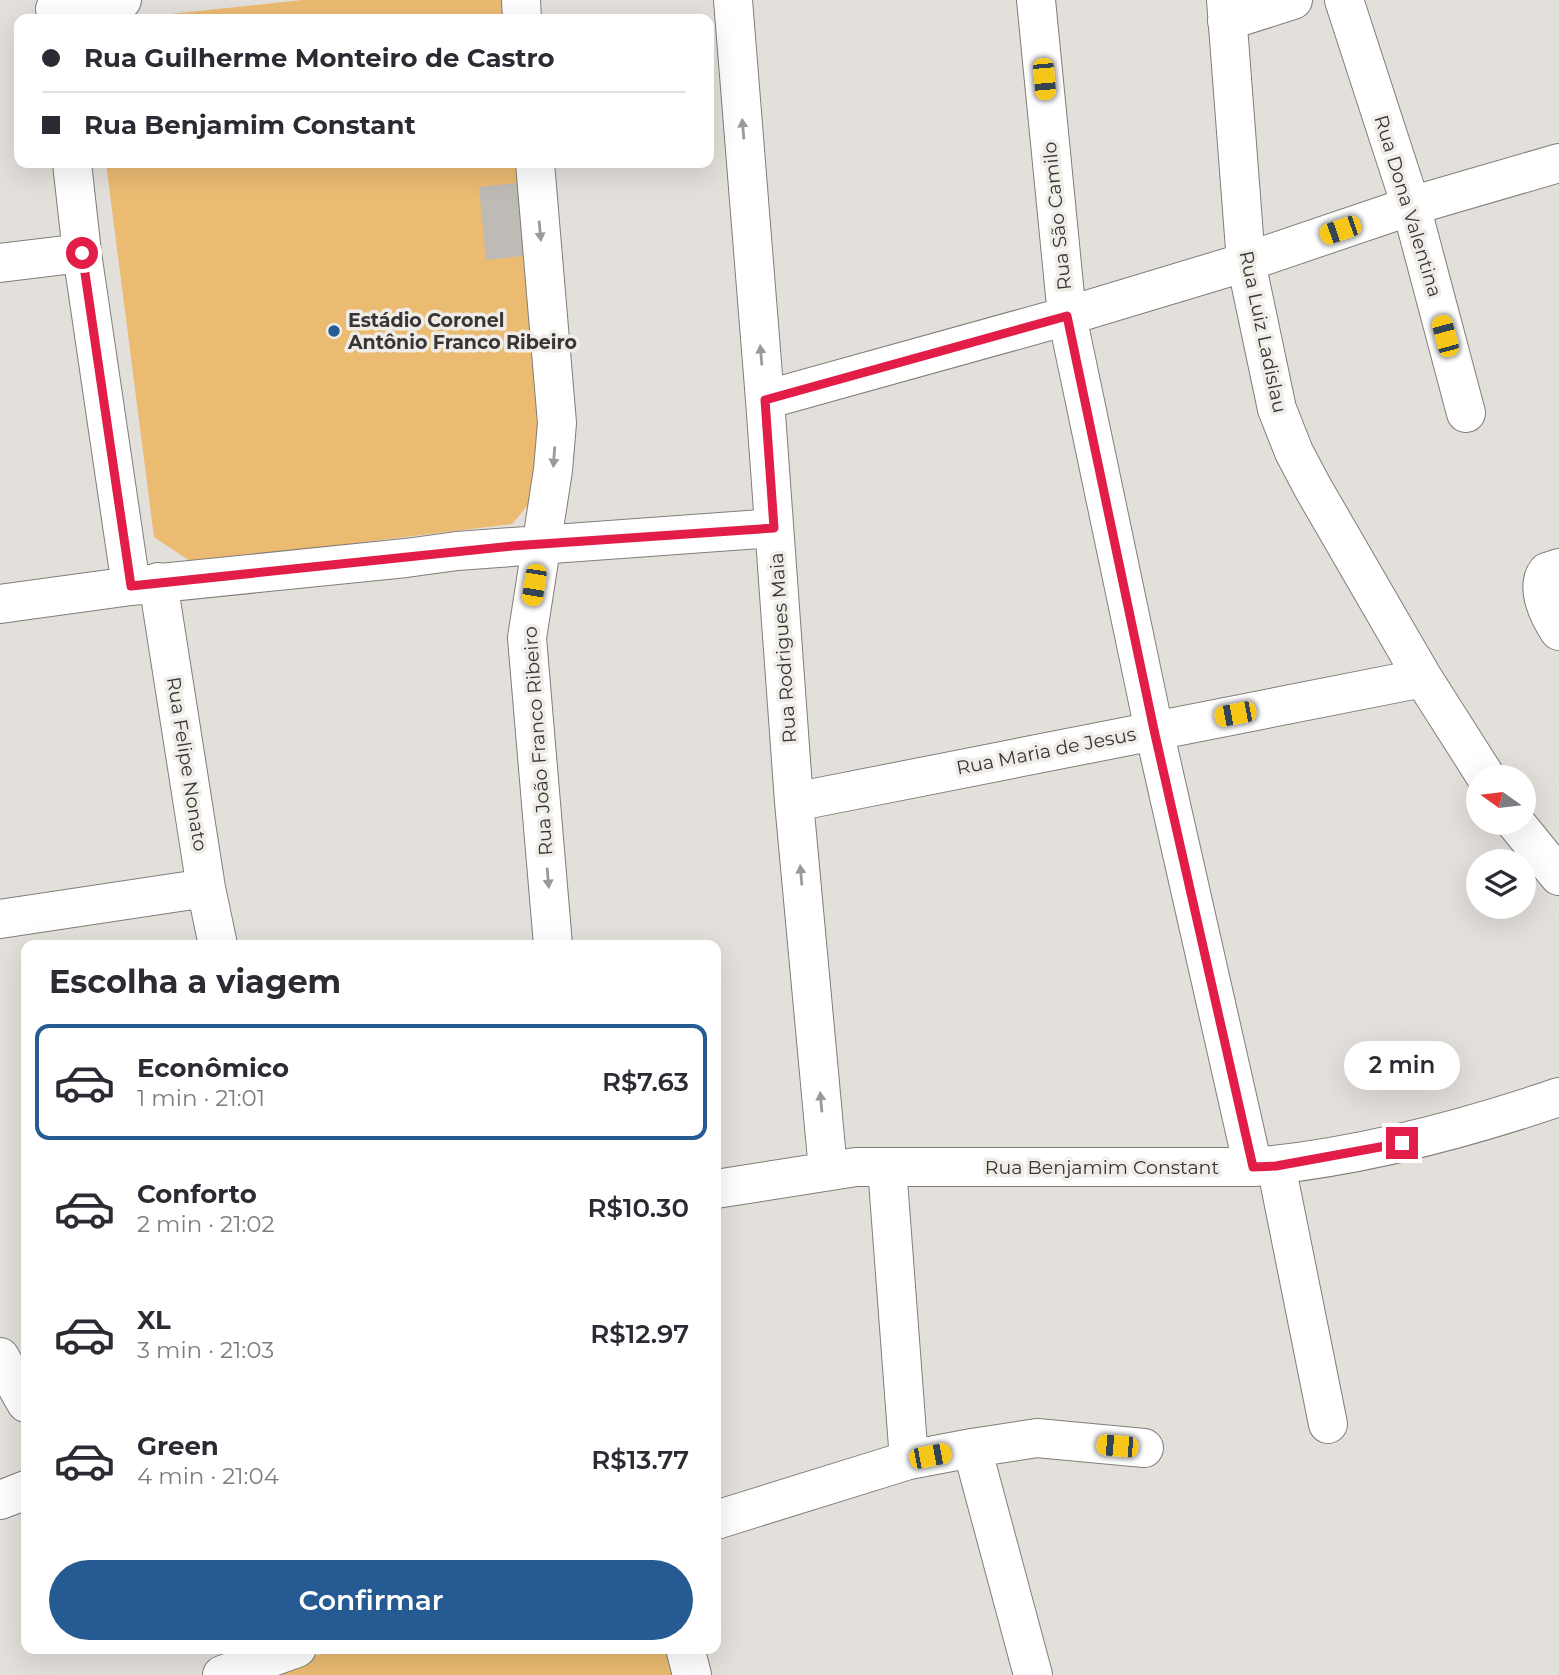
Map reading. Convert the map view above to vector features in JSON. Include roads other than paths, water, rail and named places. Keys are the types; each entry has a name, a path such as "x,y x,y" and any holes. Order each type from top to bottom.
{"street":[{"path":"55,9 122,0"},
{"name":"Rua Rodrigues Maia","path":"733,0 794,802 828,1170"},
{"name":"Rua São Camilo","path":"1036,0 1067,316 1154,730 1328,1424"},
{"path":"1226,10 1293,0"},
{"name":"Rua Dona Valentina","path":"1344,0 1411,206 1466,413"},
{"name":"Rua Luiz Ladislau","path":"1226,10 1246,262 1277,409 1313,488 1423,678 1478,765"},
{"path":"765,400 1067,316 1246,262 1411,206 1559,163"},
{"name":"Rua Felipe Nonato","path":"73,168 82,253 144,584 217,940"},
{"name":"Rua João Franco Ribeiro","path":"534,168 557,424 553,470 527,638 553,940"},
{"path":"0,263 82,253"},
{"path":"0,604 144,584 540,543 774,528"},
{"path":"1559,568 1547,572 1541,587 1552,621 1559,631"},
{"name":"Rua Maria de Jesus","path":"794,802 1423,678"},
{"path":"1526,835 1559,876"},
{"path":"0,919 206,888"},
{"path":"1543,1103 1559,1079"},
{"name":"Rua Benjamim Constant","path":"721,1188 828,1170 887,1167 1264,1166 1402,1143 1543,1103"},
{"path":"887,1167 909,1460"},
{"path":"0,1357 21,1394"},
{"path":"721,1518 909,1460 972,1448 1037,1438 1144,1448"},
{"path":"972,1448 1033,1675"},
{"path":"0,1500 21,1492"},
{"path":"222,1675 280,1654"},
{"path":"687,1654 692,1675"}],"place":[{"name":"Estádio Coronel Antônio Franco Ribeiro","path":"334,331"}]}
